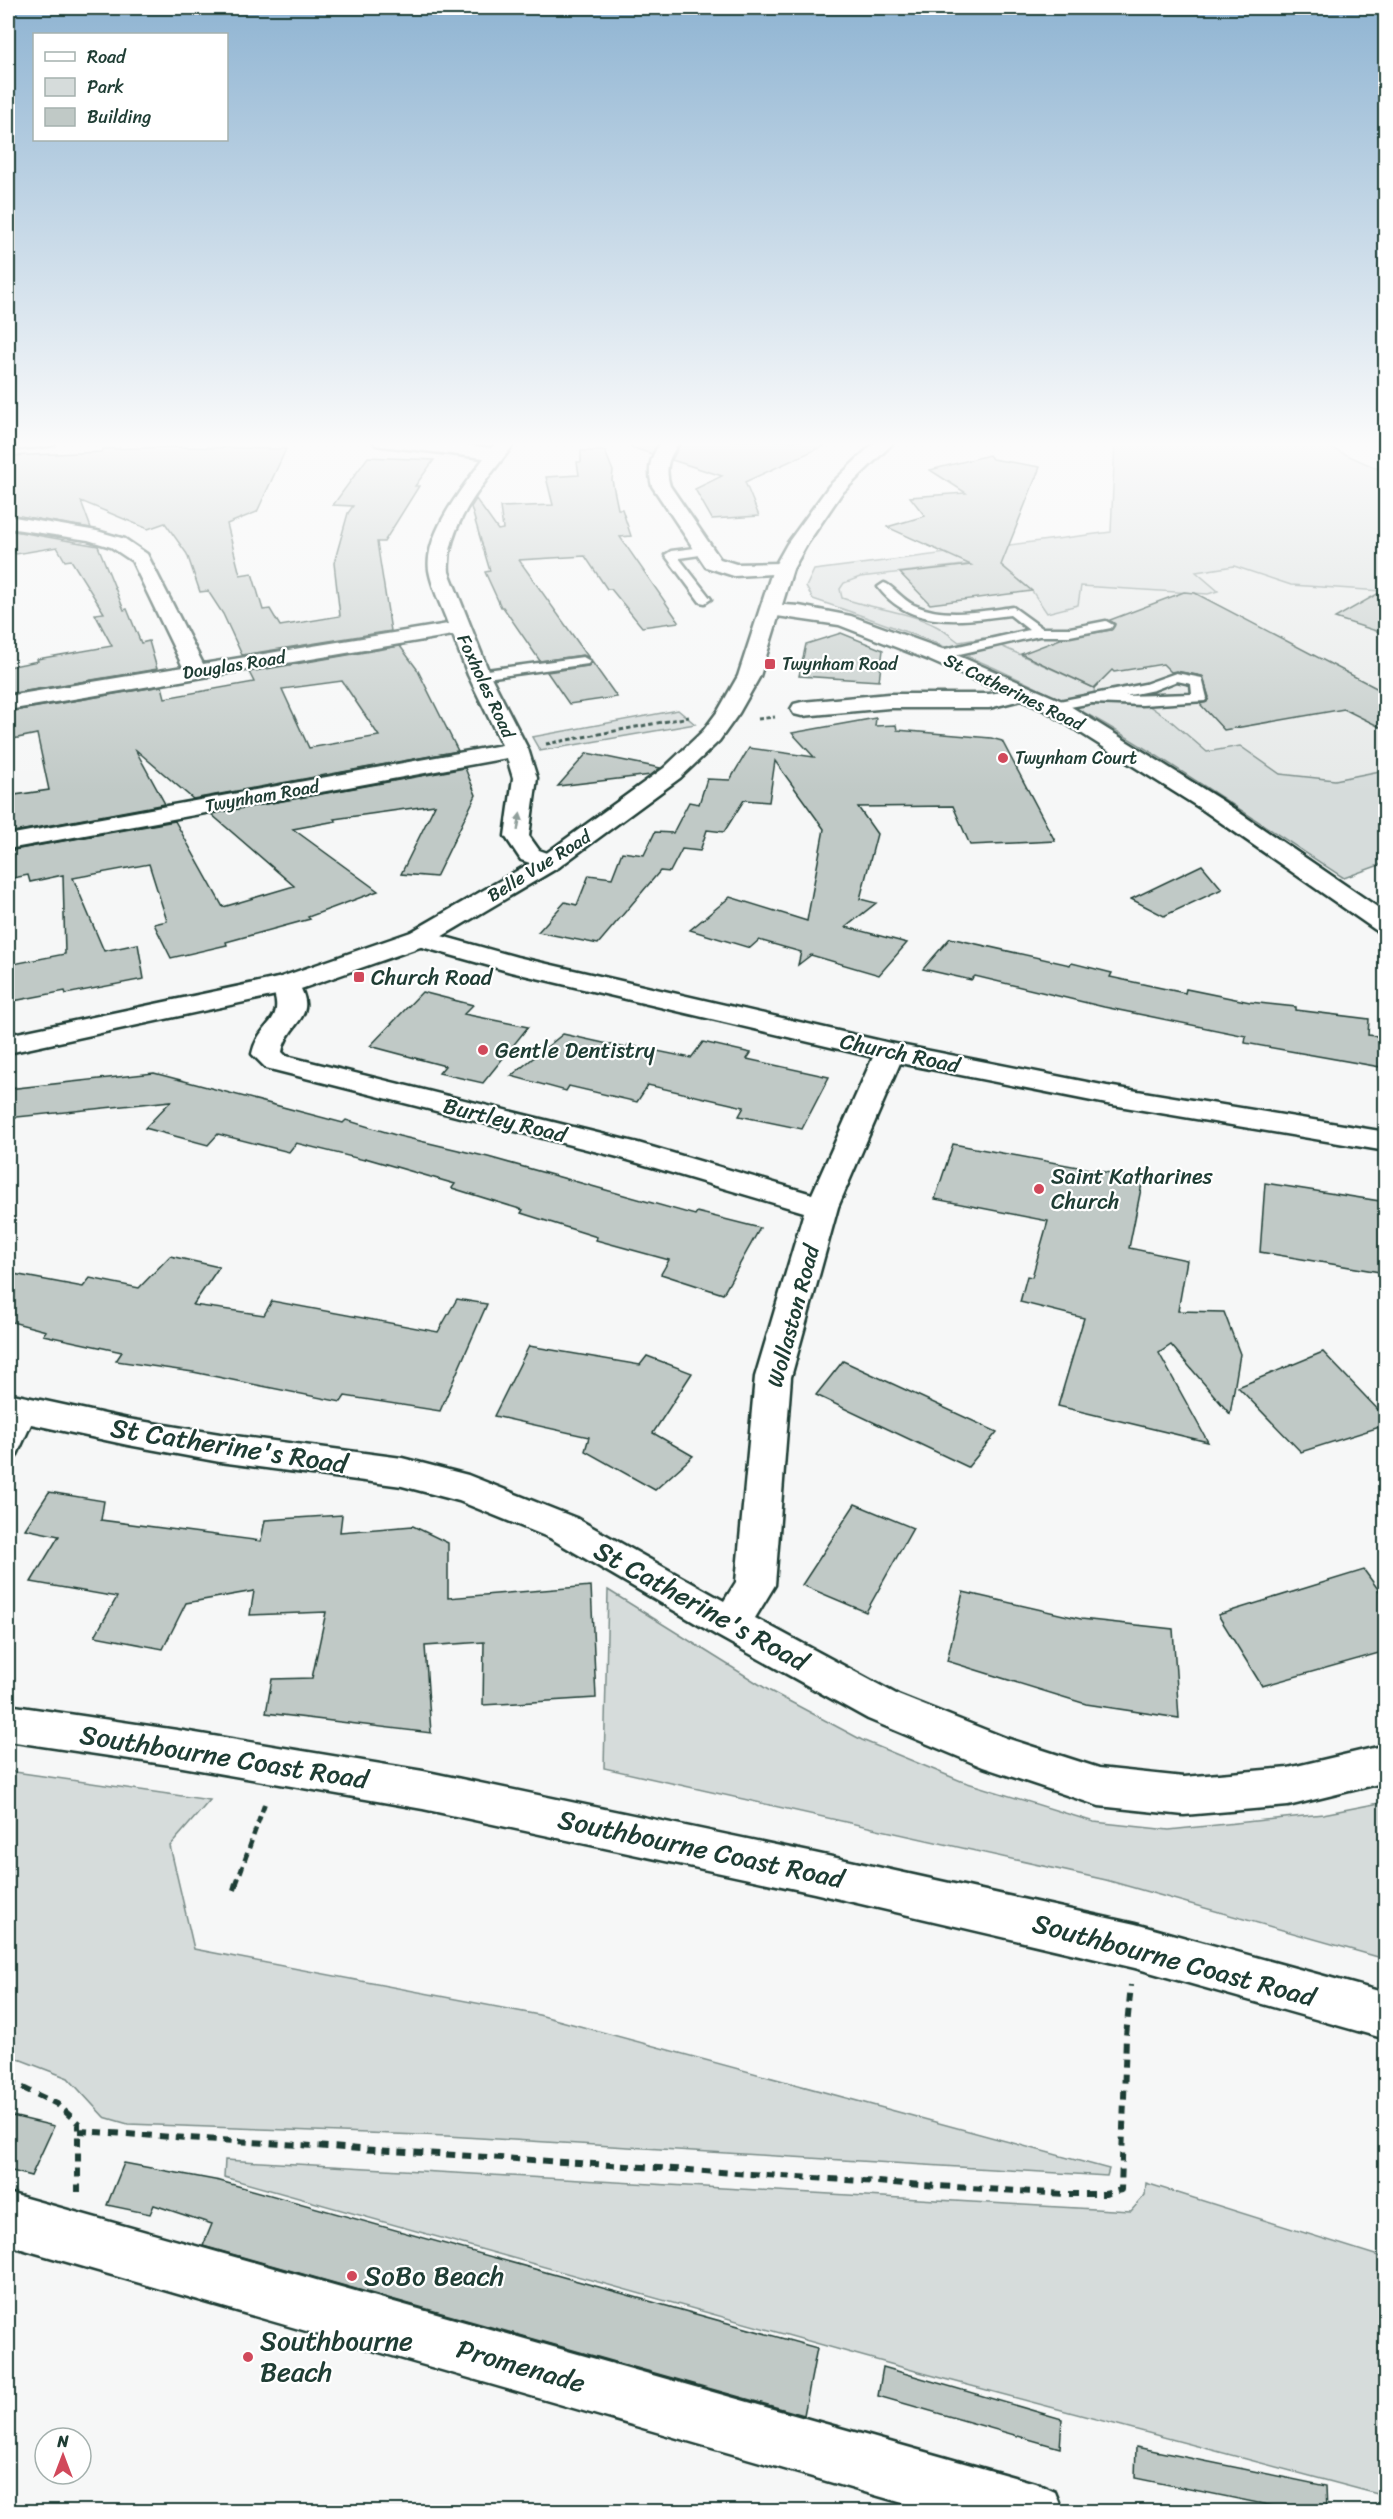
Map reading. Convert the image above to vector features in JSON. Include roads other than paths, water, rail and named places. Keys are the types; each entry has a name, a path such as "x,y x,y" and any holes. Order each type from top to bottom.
{"street":[{"path":"140,559 196,671"},
{"name":"Foxholes Road","path":"438,559 440,572 460,628 479,675 516,749 525,778 517,836 530,855 550,862"},
{"path":"709,559 713,563 734,570 783,569"},
{"name":"Belle Vue Road","path":"8,1044 285,985 420,938 550,862 672,773 711,736 749,676 783,569 790,559"},
{"name":"St Catherines Road","path":"770,610 799,612 844,620 937,655 1054,706 1203,799 1386,925"},
{"name":"Douglas Road","path":"8,703 460,628"},
{"path":"802,709 889,701 989,701 1003,699 1021,692"},
{"name":"Twynham Road","path":"8,842 516,749"},
{"path":"1348,898 1386,899"},
{"name":"Church Road","path":"420,938 511,964 890,1052 1107,1095 1386,1142"},
{"name":"Burtley Road","path":"285,985 293,999 292,1010 287,1020 267,1044 267,1054 276,1062 627,1150 822,1207"},
{"name":"Wollaston Road","path":"730,1624 754,1585 773,1377 822,1207 890,1052"},
{"name":"St Catherine's Road","path":"17,1408 220,1448 402,1472 468,1489 563,1528 730,1624 883,1707 998,1754 1099,1787 1184,1796 1276,1788 1386,1763"},
{"name":"Southbourne Coast Road","path":"8,1723 279,1765 434,1793 814,1873 1135,1946 1386,2016"},
{"name":"Promenade","path":"8,2219 76,2236 201,2275 1035,2511"}],"lane":[{"path":"674,559 705,599"},
{"path":"884,587 899,604 951,618 1013,611 1039,632"},
{"path":"937,655 1039,632 1070,632 1106,625"},
{"path":"479,675 583,661"},
{"path":"1054,706 1149,687 1176,677 1197,681 1200,698 1142,701 1094,699"},
{"path":"8,1451 17,1408"}],"place":[{"name":"Twynham Road","path":"770,664"},
{"name":"Twynham Court","path":"1003,758"},
{"name":"Church Road","path":"359,977"},
{"name":"Gentle Dentistry","path":"483,1050"},
{"name":"Saint Katharines Church","path":"1039,1189"},
{"name":"SoBo Beach","path":"352,2276"},
{"name":"Southbourne Beach","path":"248,2357"}]}
